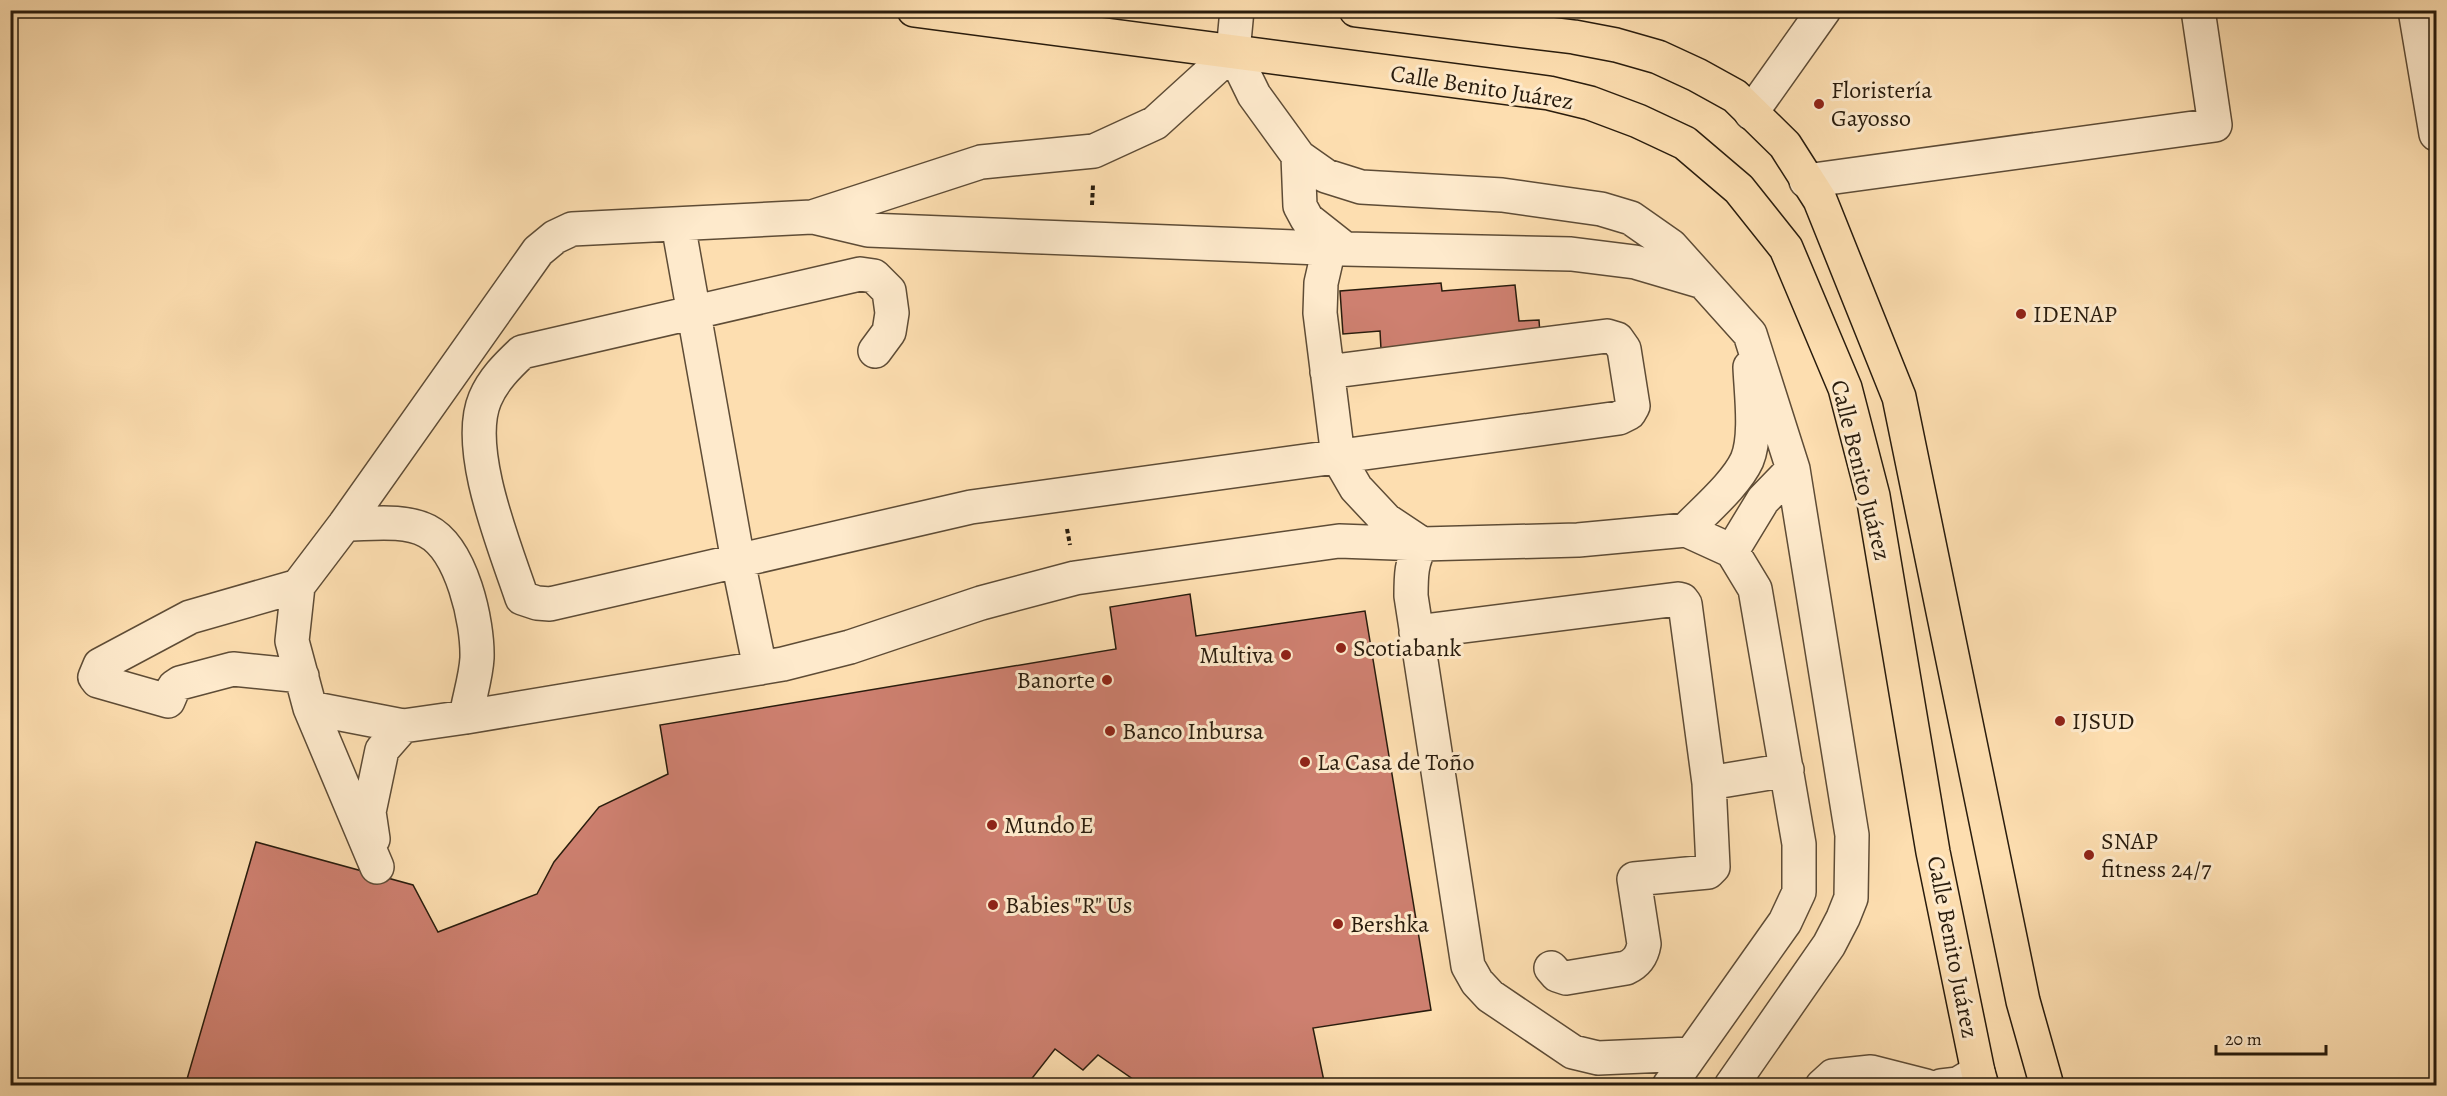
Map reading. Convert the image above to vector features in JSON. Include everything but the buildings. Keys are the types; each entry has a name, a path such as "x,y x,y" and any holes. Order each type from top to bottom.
{"main road":[{"name":"Calle Benito Juárez","path":"914,10 1549,93 1590,104 1638,121 1685,143 1739,189 1786,248 1845,388 1873,496 1933,852 1980,1079"},
{"name":"Calle Benito Juárez","path":"1356,10 1574,37 1616,45 1658,57 1735,96 1785,145 1820,200 1899,397 2024,1001 2047,1086"}],"street":[{"path":"1237,10 1233,52 1254,95 1298,156 1326,176 1361,187 1502,195 1601,209 1631,218 1671,246 1750,334 1793,469 1852,835 1851,898 1829,945 1731,1086"},
{"path":"1751,113 1824,10"},
{"path":"1806,181 2215,125 2198,10"},
{"path":"2415,10 2436,134"},
{"path":"403,726 381,750 369,812 378,867 310,708 292,641 298,586 345,525 538,251 555,237 572,230 812,217 981,162 1094,151 1155,123 1233,52"},
{"path":"1298,156 1300,206 1307,219 1337,249"},
{"path":"812,217 868,230 1337,249 1571,254 1635,262 1703,282"},
{"path":"678,224 738,561 760,668"},
{"path":"1337,249 1321,283 1320,313 1338,457 1356,488 1386,520 1422,544"},
{"path":"875,351 889,332 892,313 889,291 874,276 860,274 522,352 499,374 484,400 477,441 495,517 522,598 550,604 971,507 1619,418 1629,413 1634,406 1624,349 1617,339 1607,336 1327,372"},
{"path":"1686,530 1737,475 1747,459 1751,442 1750,334"},
{"path":"1732,551 1763,500 1793,469"},
{"path":"345,525 406,525 427,531 444,543 469,592 477,658 466,717"},
{"path":"310,708 403,726 466,717 760,668 850,647 981,603 1075,578 1340,541 1422,544 1578,540 1686,530 1732,551 1755,589 1799,844 1799,892 1785,922 1669,1086"},
{"path":"1422,544 1415,554 1411,569 1411,596 1467,966 1477,982 1491,996 1573,1052 1598,1058 1690,1054"},
{"path":"298,586 190,617 99,665 95,676 98,681 168,701 174,687 180,682 233,669 302,676"},
{"path":"1416,632 1682,600 1685,604 1709,783 1713,867 1711,870 1634,879 1644,944 1639,959 1626,968 1566,978 1557,975 1551,969"},
{"path":"1709,783 1787,770"},
{"path":"1822,1086 1833,1076 1871,1072 1926,1086"},
{"path":"1941,1086 1980,1079"}],"path":[{"path":"1091,239 1094,151"},
{"path":"1061,494 1075,578"}],"place":[{"name":"Floristería Gayosso","path":"1819,104"},
{"name":"IDENAP","path":"2021,314"},
{"name":"Scotiabank","path":"1341,648"},
{"name":"Multiva","path":"1286,655"},
{"name":"Banorte","path":"1107,680"},
{"name":"IJSUD","path":"2060,721"},
{"name":"Banco Inbursa","path":"1110,731"},
{"name":"La Casa de Toño","path":"1305,762"},
{"name":"Mundo E","path":"992,825"},
{"name":"SNAP fitness 24/7","path":"2089,855"},
{"name":"Babies \"R\" Us","path":"993,905"},
{"name":"Bershka","path":"1338,924"}]}
